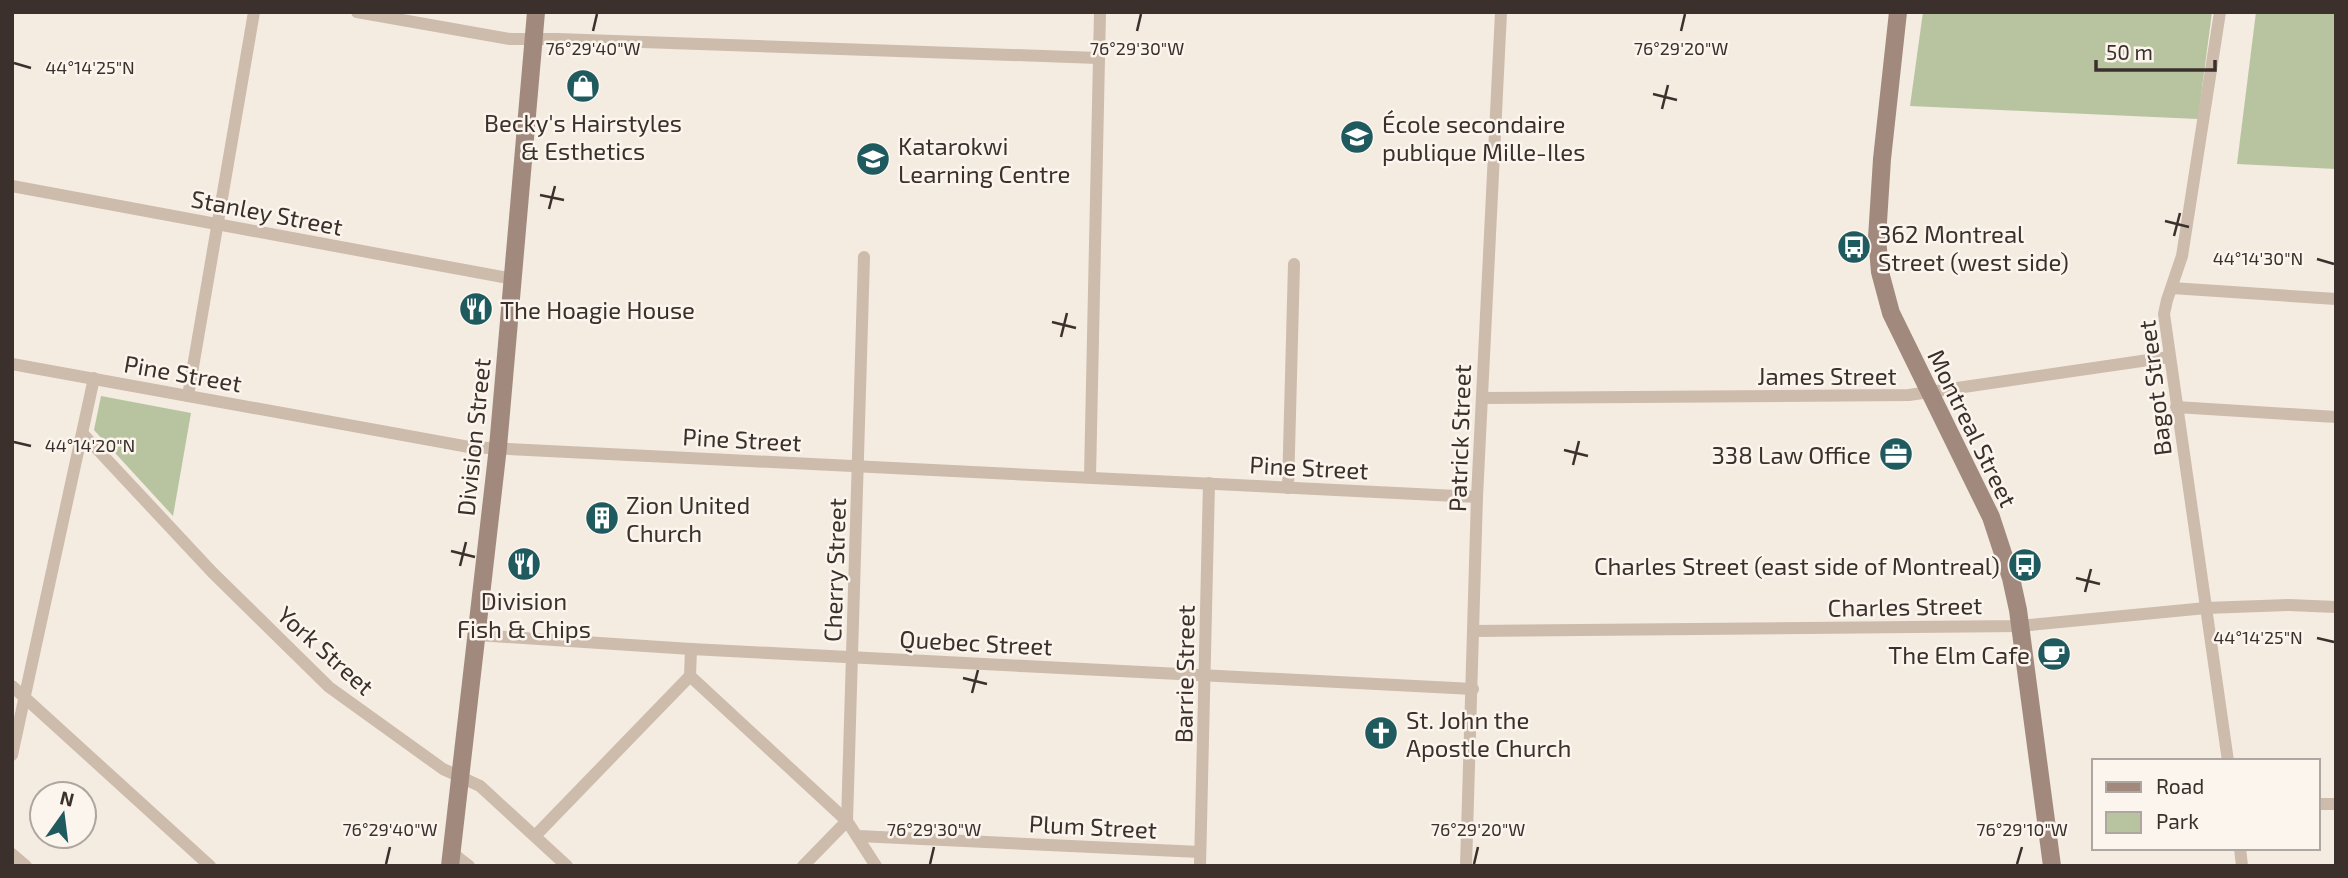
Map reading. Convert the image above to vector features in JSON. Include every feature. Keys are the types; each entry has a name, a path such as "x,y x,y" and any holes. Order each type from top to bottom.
{"main road":[{"name":"Division Street","path":"451,859 498,447 536,12"},
{"name":"Montreal Street","path":"1898,12 1882,159 1878,249 1880,272 1891,313 1991,517 2011,578 2020,626 2052,866"}],"street":[{"path":"188,396 254,12"},
{"path":"357,12 510,40 557,39 1098,58"},
{"path":"1090,477 1100,12"},
{"name":"Patrick Street","path":"1466,866 1477,497 1501,12"},
{"name":"Bagot Street","path":"2220,12 2182,254 2164,314 2228,759"},
{"name":"Stanley Street","path":"12,186 513,279"},
{"name":"Cherry Street","path":"847,821 864,257"},
{"path":"1288,488 1294,264"},
{"path":"2172,288 2336,299"},
{"name":"James Street","path":"1482,398 1909,395 2169,357"},
{"name":"Pine Street","path":"12,364 469,447 1477,497"},
{"path":"12,755 94,378"},
{"path":"2176,407 2336,417"},
{"name":"York Street","path":"83,434 212,572 330,687 443,769 480,786 568,866"},
{"name":"Barrie Street","path":"1200,866 1209,483"},
{"name":"Charles Street","path":"1474,631 2020,626 2206,608 2290,605 2336,607"},
{"name":"Quebec Street","path":"477,635 691,649 1473,689"},
{"path":"535,836 690,676 691,649"},
{"path":"690,676 847,821 876,866"},
{"path":"12,687 210,866"},
{"path":"803,866 847,821"},
{"name":"Plum Street","path":"858,836 1200,852"},
{"path":"12,853 26,866"},
{"path":"451,859 469,866"}],"green space":[{"path":"1923,12 2212,12 2198,119 1910,106"},
{"path":"2256,12 2336,12 2336,169 2237,164"},
{"path":"101,396 191,413 173,516 94,430"}],"place":[{"name":"Becky's Hairstyles & Esthetics","path":"583,86"},
{"name":"École secondaire publique Mille-Iles","path":"1357,137"},
{"name":"Katarokwi Learning Centre","path":"873,159"},
{"name":"362 Montreal Street (west side)","path":"1854,247"},
{"name":"The Hoagie House","path":"476,309"},
{"name":"338 Law Office","path":"1896,454"},
{"name":"Zion United Church","path":"602,518"},
{"name":"Division Fish & Chips","path":"524,564"},
{"name":"Charles Street (east side of Montreal)","path":"2025,565"},
{"name":"The Elm Cafe","path":"2054,654"},
{"name":"St. John the Apostle Church","path":"1381,733"}]}
